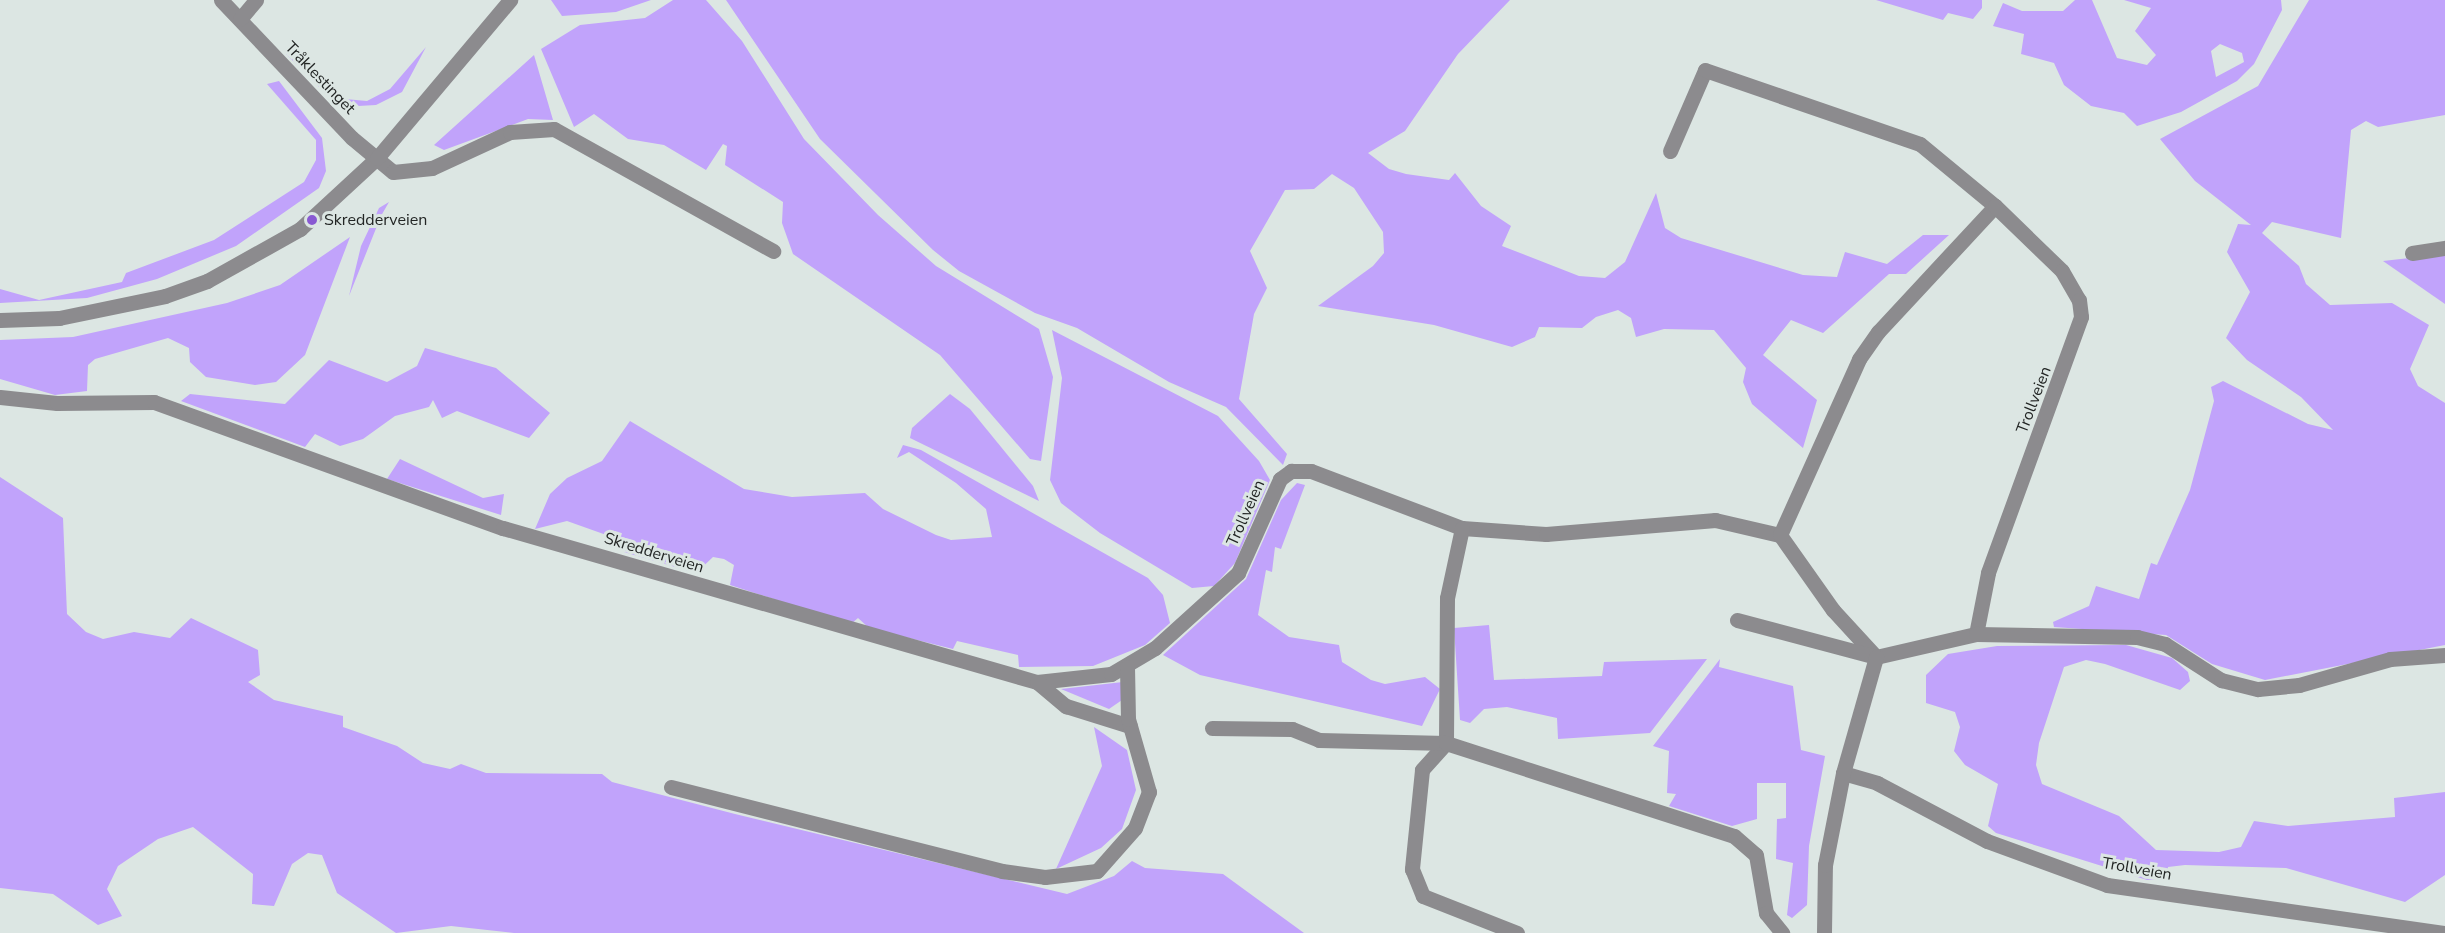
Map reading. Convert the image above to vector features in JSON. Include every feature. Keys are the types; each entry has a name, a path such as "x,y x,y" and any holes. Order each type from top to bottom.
{"street":[{"name":"Tråklestinget","path":"221,0 377,158"},
{"path":"240,19 256,0"},
{"path":"0,320 104,310 207,281 300,229 377,158 510,0"},
{"name":"Trollveien","path":"1670,151 1705,70 1920,144 1995,206 2062,271 2079,300 2081,317 1988,573 1976,634"},
{"path":"377,158 393,172 421,171 510,132 554,129 773,250"},
{"path":"1876,657 1833,610 1780,535 1859,359 1878,332 1995,206"},
{"path":"2412,253 2445,248"},
{"name":"Skredderveien","path":"0,397 57,403 154,402 503,528 1037,682 1112,674 1127,667"},
{"name":"Trollveien","path":"1127,667 1238,573 1280,479 1291,471 1311,471 1462,528 1546,534 1715,520 1780,535"},
{"path":"1446,743 1447,598 1462,528"},
{"path":"1737,620 1876,657 1976,634 2153,640 2214,677 2258,689 2300,685 2390,659 2445,655"},
{"path":"1824,933 1825,865 1843,773 1876,657"},
{"path":"671,788 1002,871 1077,877 1097,872 1116,856 1144,809 1148,774 1130,726 1127,667"},
{"path":"1037,682 1066,706 1130,726"},
{"path":"1212,728 1292,729 1319,740 1446,743 1734,836 1756,855 1766,913 1782,933"},
{"path":"1446,743 1429,756 1418,787 1415,884 1439,904 1517,933"},
{"name":"Trollveien","path":"1843,773 1877,783 1987,841 2107,885 2445,933"}],"shaded area":[{"path":"551,0 651,0 616,12 562,16"},
{"path":"673,0 706,0 742,41 804,139 878,215 936,266 1039,329 1053,377 1041,461 1030,459 940,355 793,254 782,223 783,202 725,165 727,146 723,144 706,170 664,145 628,139 594,114 574,127 541,49 580,25 645,18"},
{"path":"726,0 1510,0 1458,54 1405,131 1368,153 1389,169 1406,174 1449,180 1455,173 1481,206 1511,226 1502,246 1579,276 1605,278 1625,262 1656,193 1665,228 1681,238 1803,275 1837,277 1845,252 1887,264 1923,235 1949,235 1906,274 1889,274 1823,333 1791,320 1763,355 1817,400 1803,448 1752,404 1743,382 1746,368 1714,330 1664,329 1636,337 1631,318 1618,310 1596,317 1582,328 1539,327 1535,337 1512,347 1434,325 1318,306 1373,266 1384,253 1383,232 1354,188 1332,174 1314,189 1285,190 1250,251 1267,288 1254,314 1239,399 1287,454 1283,465 1226,407 1169,382 1077,328 1035,313 959,271 933,250 820,139"},
{"path":"1876,0 1982,0 1982,8 1973,19 1948,13 1943,20"},
{"path":"2075,0 2092,0 2117,58 2147,65 2156,55 2135,31 2151,8 2124,0 2281,0 2282,10 2254,64 2237,81 2181,112 2137,126 2124,113 2091,106 2064,85 2054,63 2021,54 2024,34 1993,26 2003,3 2022,11 2063,11","holes":["2220,44 2242,53 2244,62 2216,77 2211,51"]},
{"path":"2309,0 2445,0 2445,115 2378,127 2366,121 2351,130 2341,238 2272,222 2262,233 2299,266 2306,284 2330,305 2392,303 2429,325 2410,369 2418,386 2445,403 2445,645 2265,680 2212,664 2166,635 2054,627 2053,622 2089,606 2096,586 2139,599 2151,563 2157,565 2190,490 2214,401 2211,387 2223,381 2308,424 2333,430 2301,397 2247,360 2226,338 2250,292 2227,252 2238,224 2251,225 2195,181 2160,139 2258,86"},
{"path":"426,47 402,92 376,105 358,106 328,96 286,54 292,48 345,99 367,101 390,89"},
{"path":"534,55 553,120 528,119 444,150 434,145"},
{"path":"279,81 322,138 326,171 319,188 236,246 157,279 87,298 0,303 0,289 39,300 122,282 126,273 214,240 304,182 316,160 316,140 267,84"},
{"path":"389,202 381,216 349,296 361,246 379,208"},
{"path":"350,237 305,355 276,382 255,385 206,377 190,362 189,348 168,338 95,359 88,365 87,391 55,395 0,379 0,340 73,337 227,303 280,285"},
{"path":"2445,254 2445,304 2383,261"},
{"path":"1052,330 1218,416 1259,461 1270,480 1235,563 1214,586 1192,588 1100,533 1061,503 1050,480 1062,378"},
{"path":"425,348 496,368 550,413 529,438 457,411 442,418 433,400 429,407 395,416 363,439 340,446 315,434 305,447 181,401 190,394 285,404 329,360 387,382 417,366"},
{"path":"950,394 970,409 1033,486 1039,501 910,438 912,428"},
{"path":"630,421 744,489 792,497 865,493 883,509 936,535 951,540 992,537 986,509 956,483 909,452 897,458 903,445 921,450 1148,578 1163,595 1170,623 1145,645 1093,666 1019,667 1018,655 957,641 953,649 869,628 858,618 851,624 730,585 734,565 724,559 713,557 696,573 624,552 612,537 567,521 535,529 550,494 567,478 602,461"},
{"path":"400,459 483,498 504,494 501,515 387,479"},
{"path":"0,477 63,518 67,614 86,632 103,639 134,632 170,638 191,618 258,650 260,675 248,682 274,700 343,716 343,727 397,746 423,763 450,769 461,764 486,773 602,774 612,782 735,814 1067,894 1114,876 1132,861 1145,868 1223,874 1304,933 514,933 451,926 396,933 337,893 322,855 308,853 292,864 274,906 252,904 253,874 193,827 158,839 118,866 107,889 122,916 98,925 53,894 0,888"},
{"path":"1297,483 1305,485 1281,549 1275,547 1272,572 1266,570 1258,615 1289,637 1339,645 1342,662 1371,680 1385,684 1425,677 1440,689 1422,726 1200,675 1163,655 1246,579 1281,500"},
{"path":"1489,625 1494,680 1602,676 1604,662 1707,659 1650,733 1558,739 1557,718 1507,707 1484,709 1470,723 1460,720 1454,628"},
{"path":"2126,645 2172,658 2188,672 2190,681 2180,690 2105,664 2086,660 2064,667 2039,743 2036,765 2042,784 2119,816 2156,850 2219,852 2241,847 2254,821 2288,826 2395,817 2394,798 2445,792 2445,875 2405,902 2286,868 2185,865 2168,867 2167,879 2147,880 1996,833 1988,826 1998,784 1965,765 1954,751 1960,727 1955,712 1926,703 1926,675 1948,654 1997,646"},
{"path":"1720,659 1719,667 1793,686 1801,750 1825,756 1809,846 1807,905 1792,918 1787,915 1793,863 1776,859 1777,819 1786,818 1786,783 1757,783 1757,819 1732,826 1669,806 1676,794 1667,793 1669,751 1653,746"},
{"path":"1123,682 1122,700 1109,709 1061,689"},
{"path":"1094,727 1127,750 1136,790 1122,829 1101,848 1056,869 1102,766"}],"place":[{"name":"Skredderveien","path":"312,220"}]}
